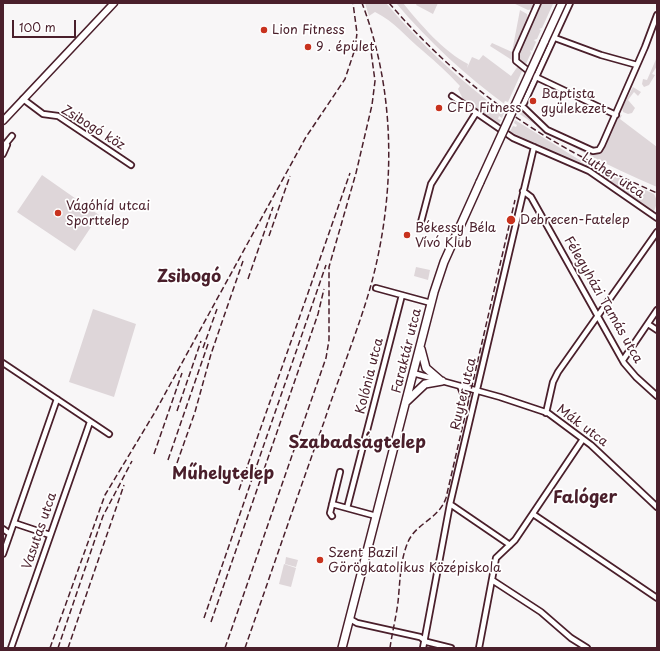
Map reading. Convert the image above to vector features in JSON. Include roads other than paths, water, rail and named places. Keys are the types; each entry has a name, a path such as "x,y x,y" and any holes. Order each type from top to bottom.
{"main road":[{"path":"3,121 114,3"},
{"name":"Faraktár utca","path":"342,648 431,303 444,262 562,3"},
{"path":"420,346 426,368 442,381"},
{"path":"406,403 424,384 442,381"}],"street":[{"path":"538,3 515,55 518,63 536,77 616,115"},
{"path":"570,3 555,38 524,103 521,106 547,130 593,151 598,151 602,147 657,15"},
{"path":"555,38 600,55 637,65"},
{"path":"421,222 431,184 476,113 452,96"},
{"name":"Zsibogó köz","path":"23,99 43,114 58,116 131,165"},
{"name":"Luther utca","path":"476,113 513,138 586,170 657,218"},
{"path":"3,148 12,136"},
{"path":"3,154 8,142"},
{"name":"Ruyter utca","path":"423,648 450,504 534,147"},
{"name":"Félegyházi Tamás utca","path":"523,191 531,197 623,360 636,377 657,396"},
{"path":"546,413 555,376 657,232"},
{"path":"376,288 431,303"},
{"name":"Kolónia utca","path":"347,508 402,295"},
{"path":"623,360 657,310"},
{"path":"648,324 657,330"},
{"path":"3,363 108,434"},
{"name":"Mák utca","path":"413,373 476,390 546,413 583,439 626,476 657,507"},
{"path":"460,386 465,398"},
{"path":"3,554 57,399"},
{"name":"Vasutas utca","path":"10,648 90,422"},
{"path":"479,648 496,558 510,545 533,514 583,439"},
{"path":"332,516 330,514 340,472"},
{"path":"332,504 376,516"},
{"path":"450,504 510,545"},
{"path":"533,514 657,598"},
{"path":"14,523 50,535"},
{"path":"3,529 10,534"},
{"path":"492,580 541,612 571,638 586,648"},
{"path":"350,619 357,623 420,637 424,641 451,648"}],"waterway":[{"path":"515,215 519,200"},
{"path":"494,303 514,219"},
{"path":"489,326 493,308"},
{"path":"476,378 485,340"}],"railway":[{"path":"50,648 105,495 155,412 306,137 345,79 355,49 357,33 353,3"},
{"path":"245,648 360,319 371,285 379,250 385,215 389,143 381,72 373,37 362,3"},
{"path":"389,3 449,64 511,114 580,156 657,193"},
{"path":"225,648 326,358 329,340 329,267 356,173 372,105 375,81 371,51"},
{"path":"239,490 350,173"},
{"path":"269,236 290,176"},
{"path":"390,648 405,549 416,530 438,511 446,498 515,200"},
{"path":"248,279 273,207"},
{"path":"177,463 195,412 211,354 243,261"},
{"path":"204,618 326,265"},
{"path":"211,622 318,314 324,289"},
{"path":"203,348 217,309"},
{"path":"177,411 201,341"},
{"path":"168,460 208,344"},
{"path":"154,454 182,373"},
{"path":"58,648 103,516 132,461"},
{"path":"68,648 124,485"}],"place":[{"name":"Lion Fitness","path":"264,30"},
{"name":"9 . épület","path":"308,47"},
{"name":"Baptista gyülekezet","path":"533,101"},
{"name":"CFD Fitness","path":"439,108"},
{"name":"Vágóhíd utcai Sporttelep","path":"58,213"},
{"name":"Debrecen-Fatelep","path":"511,220"},
{"name":"Békessy Béla Vívó Klub","path":"407,235"},
{"name":"Szent Bazil Görögkatolikus Középiskola","path":"320,560"}],"district":[{"name":"Zsibogó","path":"189,277"},
{"name":"Szabadságtelep","path":"357,443"},
{"name":"Műhelytelep","path":"223,474"},
{"name":"Falóger","path":"585,498"}]}
